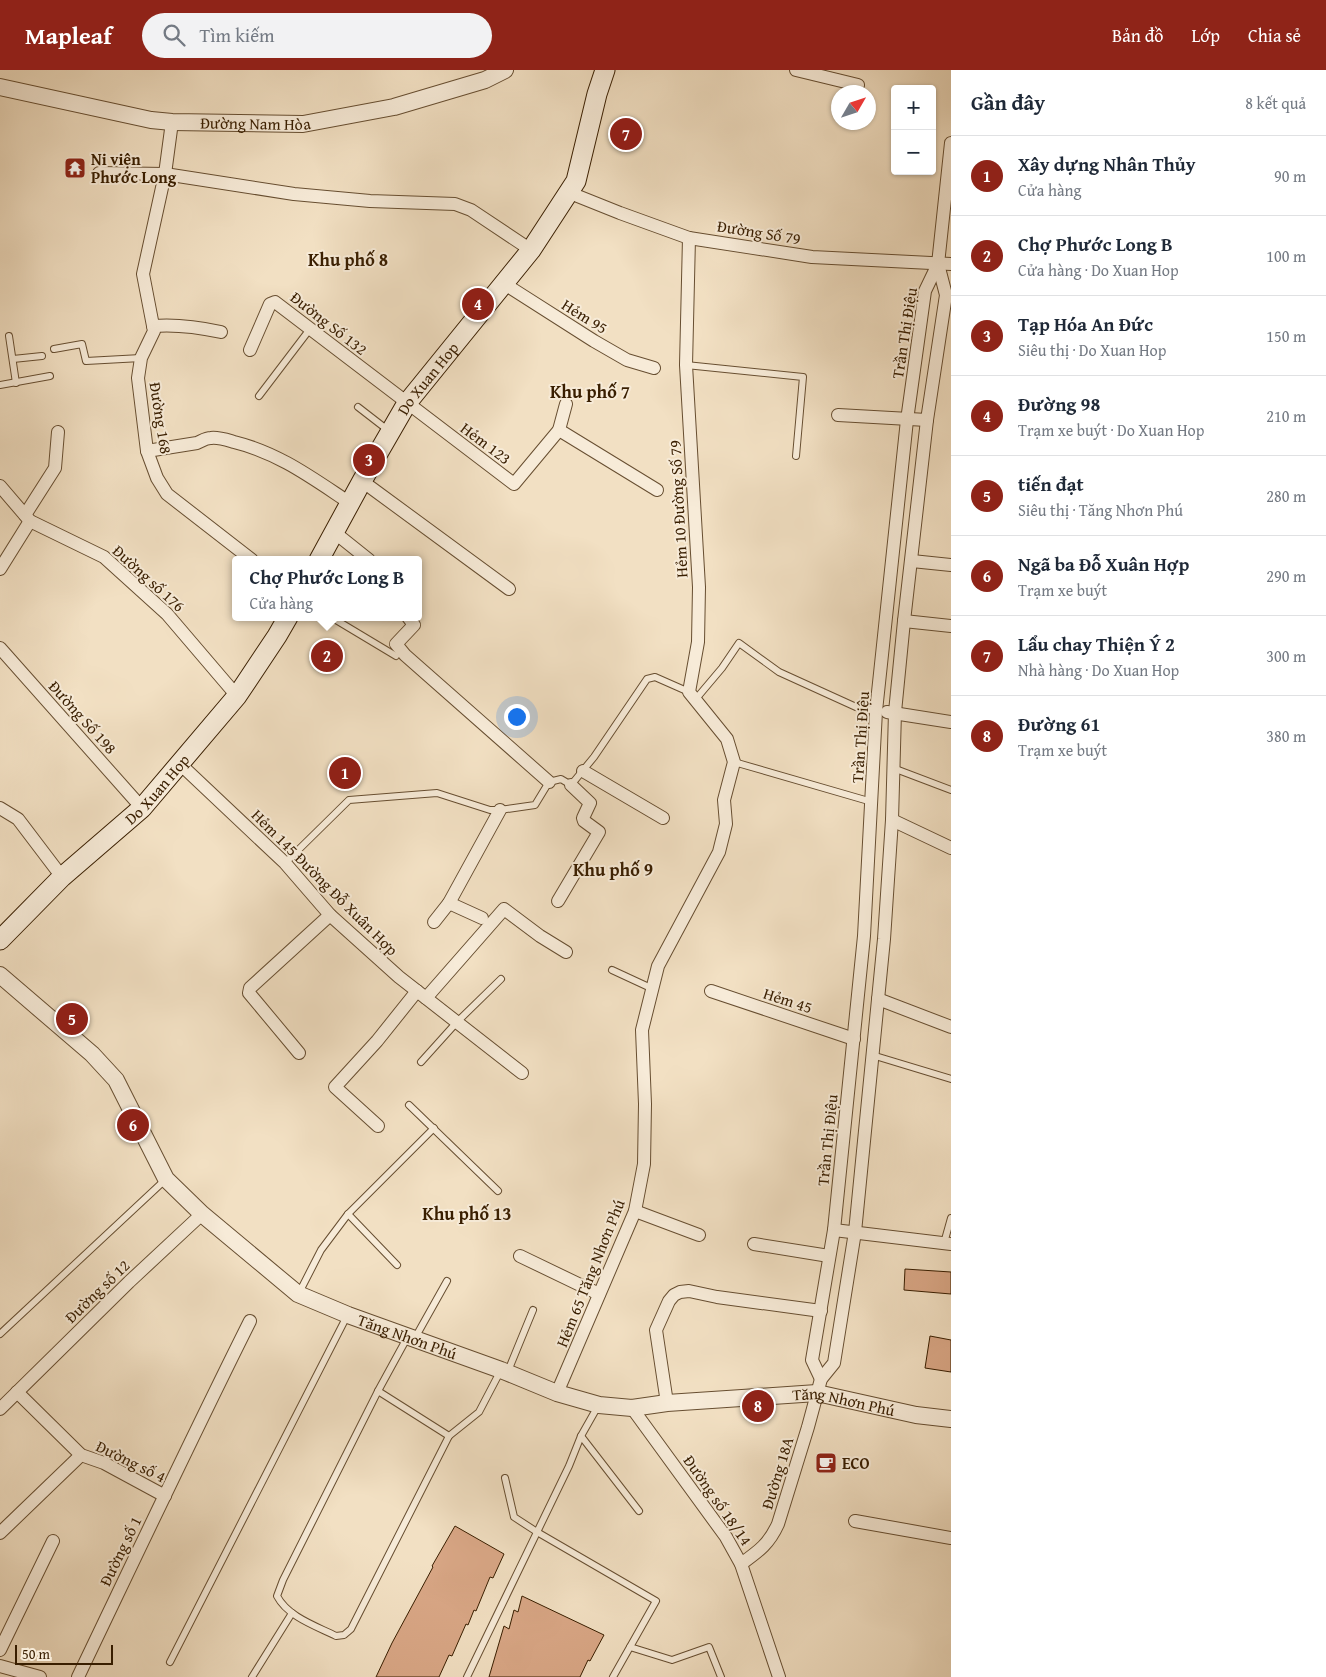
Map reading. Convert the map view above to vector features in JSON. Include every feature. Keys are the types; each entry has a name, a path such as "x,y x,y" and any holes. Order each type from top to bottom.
{"main road":[{"name":"Do Xuan Hop","path":"321,556 407,404 503,282 531,250 570,192 576,181 597,94 606,70"},
{"name":"Do Xuan Hop","path":"0,940 62,877 142,808 237,696 286,621"}],"street":[{"name":"Đường Nam Hòa","path":"0,87 151,120 304,124 394,107 485,80 505,70"},
{"path":"796,70 858,85"},
{"name":"Đường 168","path":"172,122 166,174 143,274 154,332 141,358 138,378 147,451 157,478 167,494 247,556"},
{"path":"938,264 951,144"},
{"path":"98,173 166,174 294,194 370,201 455,204 471,210 531,250"},
{"name":"Đường Số 79","path":"570,192 620,213 689,238 812,257 951,264"},
{"name":"Hẻm 10 Đường Số 79","path":"689,238 686,365 699,587 698,642 692,696"},
{"name":"Trần Thị Điệu","path":"819,1386 812,1360 834,1230 854,1039 864,936 876,711 907,420 925,291 938,264"},
{"name":"Trần Thị Điệu","path":"819,1386 834,1363 855,1232 884,939 892,820 895,712 927,420 946,295 938,264"},
{"name":"Hẻm 95","path":"503,282 627,360 654,368"},
{"name":"Đường Số 132","path":"250,350 270,304 275,302 407,404"},
{"path":"153,326 172,324 221,332"},
{"name":"Hẻm 123","path":"407,404 514,484 559,430 566,404"},
{"path":"838,415 927,420"},
{"path":"559,430 657,490"},
{"path":"0,569 55,468 58,432"},
{"path":"147,451 197,443 214,437 267,452 295,466 350,503"},
{"path":"362,481 509,589"},
{"name":"Đường số 176","path":"0,486 28,518 104,557 167,614 237,696"},
{"path":"334,532 364,556"},
{"path":"912,561 951,565"},
{"path":"411,621 414,625 396,644 405,655 550,782"},
{"path":"904,621 951,626"},
{"name":"Đường Số 198","path":"1,651 142,808"},
{"path":"692,696 727,739 734,762"},
{"path":"876,711 895,712 951,722"},
{"name":"Hẻm 65 Tăng Nhơn Phú","path":"557,1393 635,1211 644,1164 645,1104 642,1030 658,966 719,852 726,824 724,800 734,762"},
{"name":"Hẻm 145 Đường Đỗ Xuân Hợp","path":"180,764 285,863 330,915 399,977 522,1073"},
{"path":"583,771 663,818"},
{"path":"558,901 599,832 583,818 590,803 571,786"},
{"path":"434,922 449,903 500,810"},
{"path":"2,814 18,819 62,877"},
{"path":"892,820 951,848"},
{"path":"449,903 482,918"},
{"path":"378,1126 335,1087 504,909 540,936 566,952"},
{"path":"299,1054 249,992 250,988 330,915"},
{"path":"864,936 884,939"},
{"name":"Tăng Nhơn Phú","path":"0,975 92,1054 116,1080 166,1179 202,1214 298,1294 348,1315 504,1371 557,1393 599,1405 632,1408 819,1386 916,1415 951,1419"},
{"name":"Hẻm 45","path":"712,991 854,1039"},
{"path":"878,999 951,1027"},
{"path":"635,1211 699,1235"},
{"name":"Đường số 12","path":"16,1392 202,1214"},
{"path":"834,1230 948,1244"},
{"path":"754,1244 829,1256"},
{"path":"520,1256 600,1294"},
{"path":"667,1403 656,1330 669,1301 677,1294 689,1291 717,1297 821,1311"},
{"name":"Đường số 1","path":"78,1677 191,1439 250,1321"},
{"name":"Đường 18A","path":"741,1564 763,1548 772,1538 808,1427 819,1386"},
{"path":"0,1408 16,1392"},
{"name":"Đường số 4","path":"16,1392 81,1455 104,1462 165,1496"},
{"name":"Đường số 18/14","path":"632,1408 726,1537 741,1564 779,1677"},
{"path":"0,1533 81,1455"},
{"path":"855,1521 951,1538"},
{"path":"0,1650 53,1541"},
{"path":"0,1666 40,1677"}],"lane":[{"path":"259,396 310,329"},
{"path":"10,336 16,382"},
{"path":"54,349 82,344 86,361 141,358"},
{"path":"12,359 42,356"},
{"path":"686,365 803,377 796,456"},
{"path":"0,385 50,376"},
{"path":"358,407 390,432"},
{"path":"338,621 396,656"},
{"path":"285,863 348,800 437,793 490,810 535,805 550,782 561,779 571,786 647,679 655,677 692,696 722,668 739,642 779,672 856,707 876,711"},
{"path":"734,762 872,802"},
{"path":"893,768 951,790"},
{"path":"612,970 652,989"},
{"path":"421,1062 457,1022 501,979"},
{"path":"872,1055 951,1079"},
{"path":"409,1105 498,1190"},
{"path":"298,1294 321,1250 348,1214 434,1128"},
{"path":"0,1334 166,1179"},
{"path":"348,1214 398,1265"},
{"path":"948,1244 951,1218"},
{"path":"447,1281 378,1391 276,1596 282,1605 292,1613 336,1636 344,1635 351,1629 449,1436 479,1412 504,1371 533,1310"},
{"path":"170,1662 348,1315"},
{"path":"378,1391 449,1436"},
{"path":"467,1677 569,1466 581,1436 599,1405"},
{"path":"581,1436 639,1511"},
{"path":"506,1478 514,1517 656,1601 613,1677"},
{"path":"252,1677 292,1613"},
{"path":"630,1647 672,1660 709,1648 721,1677"}],"building":[{"path":"905,1269 951,1272 951,1294 904,1290"},
{"path":"930,1336 951,1340 951,1372 925,1368"},
{"path":"455,1526 504,1554 493,1578 490,1577 476,1611 474,1610 468,1625 466,1624 452,1656 449,1655 439,1677 376,1677 432,1566"},
{"path":"522,1596 604,1635 580,1677 489,1677 504,1626 509,1629 514,1610 518,1612"}],"place":[{"name":"Lẩu chay Thiện Ý 2","path":"626,134"},
{"name":"Ni viện Phước Long","path":"75,168"},
{"name":"Đường 98","path":"478,304"},
{"name":"Tạp Hóa An Đức","path":"369,460"},
{"name":"Chợ Phước Long B","path":"327,656"},
{"name":"Xây dựng Nhân Thủy","path":"345,773"},
{"name":"tiến đạt","path":"72,1019"},
{"name":"Ngã ba Đỗ Xuân Hợp","path":"133,1125"},
{"name":"Đường 61","path":"758,1406"},
{"name":"ECO","path":"826,1463"}],"district":[{"name":"Khu phố 8","path":"348,259"},
{"name":"Khu phố 7","path":"590,391"},
{"name":"Khu phố 9","path":"613,869"},
{"name":"Khu phố 13","path":"467,1213"}]}
